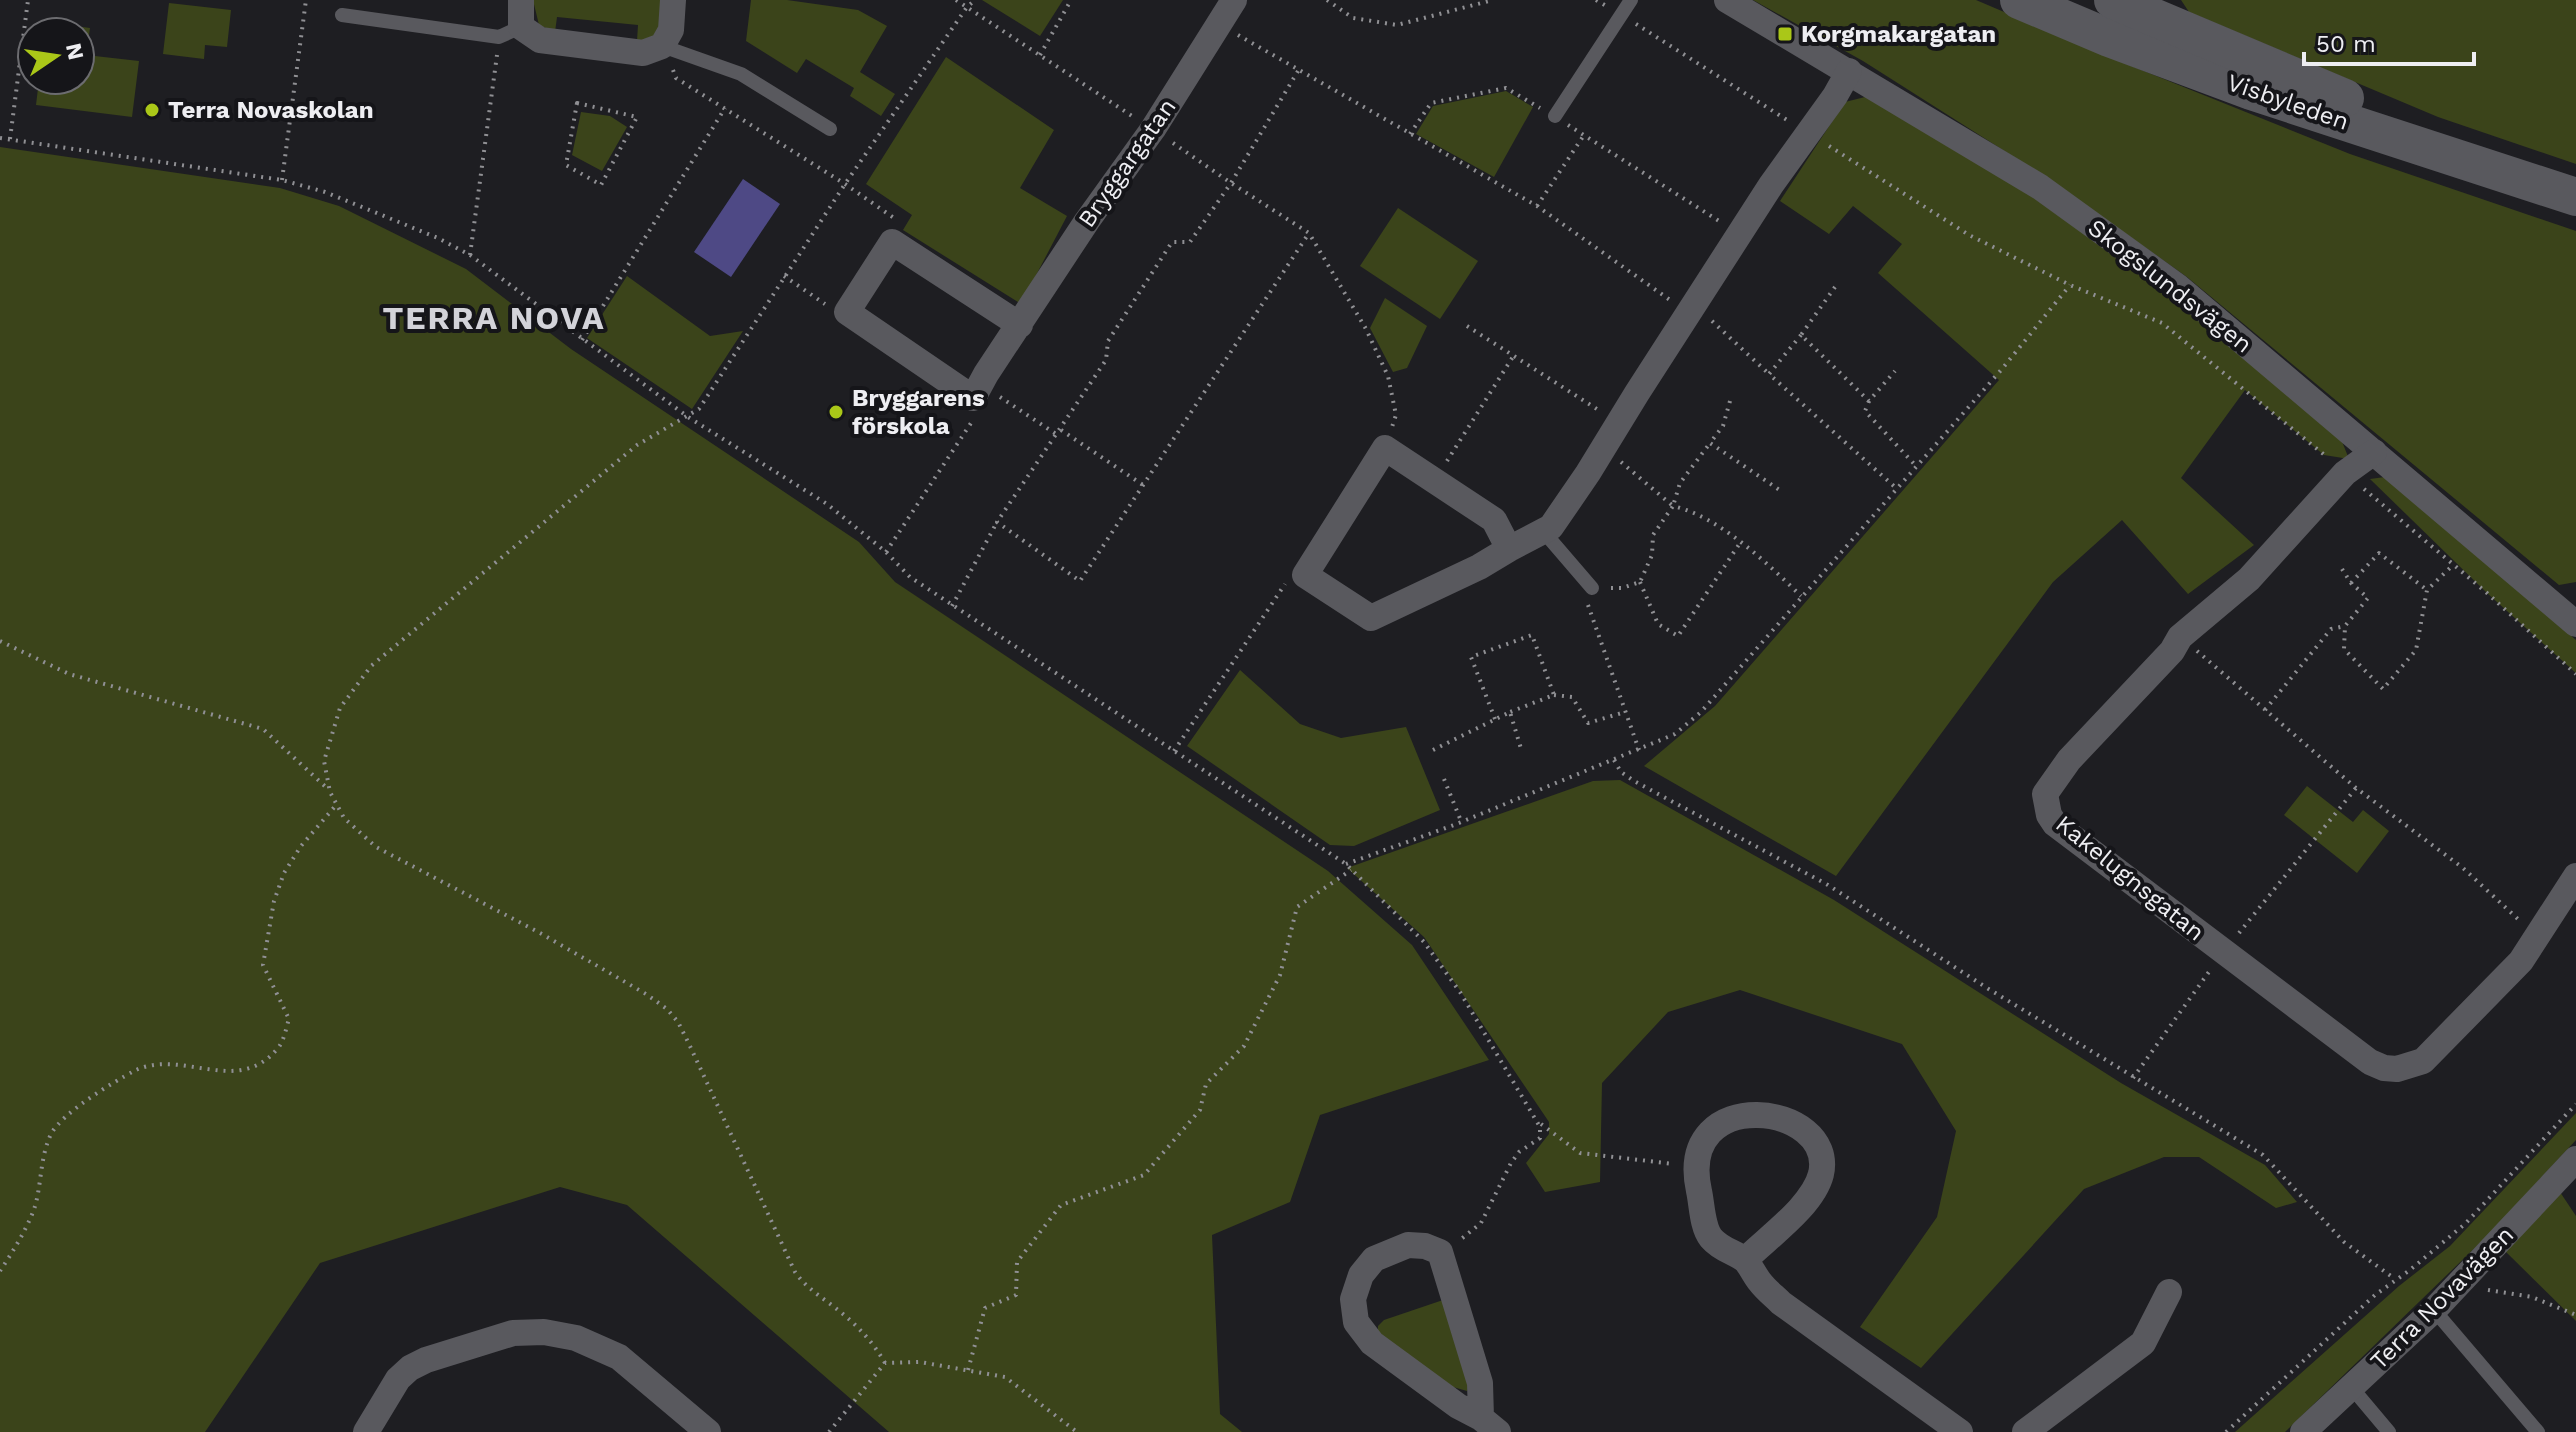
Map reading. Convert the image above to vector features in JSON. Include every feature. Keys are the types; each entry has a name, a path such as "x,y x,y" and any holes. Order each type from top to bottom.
{"main road":[{"name":"Visbyleden","path":"2019,0 2118,11 2251,91 2568,195"}],"street":[{"path":"521,0 510,32 540,40 643,53 662,46 671,30 673,0"},
{"name":"Bryggargatan","path":"892,242 847,312 973,398 1087,221 1153,129 1234,0"},
{"name":"Skogslundsvägen","path":"1727,0 2040,187 2177,286 2574,618"},
{"path":"1509,549 1494,520 1385,448 1305,575 1371,618 1479,567 1551,527 1698,315 1740,234 1849,71"},
{"path":"892,242 1020,325"},
{"name":"Kakelugnsgatan","path":"2374,452 2345,473 2249,579 2180,637 2172,651 2069,760 2045,794 2049,815 2055,824 2224,952 2370,1062 2384,1068 2397,1069 2423,1061 2521,961 2576,876"},
{"path":"1745,1260 1812,1196 1822,1172 1819,1151 1807,1133 1786,1119 1762,1114 1745,1114 1727,1120 1711,1130 1700,1145 1695,1167 1708,1235 1727,1252 1745,1260 1761,1283 1781,1303 1960,1432"},
{"name":"Terra Novavägen","path":"2303,1432 2434,1310 2576,1159"},
{"path":"1408,1245 1425,1246 1440,1252 1480,1383 1489,1425 1372,1343 1356,1322 1353,1299 1361,1275 1374,1259 1408,1245"},
{"path":"2025,1432 2143,1343 2169,1292"},
{"path":"366,1432 398,1379 410,1368 426,1360 513,1333 544,1332 576,1338 619,1357 708,1432"}],"lane":[{"path":"1555,116 1631,0"},
{"path":"342,15 510,32"},
{"path":"662,46 741,74 830,129"},
{"path":"1543,531 1592,588"},
{"path":"2434,1310 2538,1432"},
{"path":"2352,1388 2389,1432"}],"path":[{"path":"10,139 28,0"},
{"path":"282,180 306,0"},
{"path":"956,0 1309,233 1366,329 1388,376 1396,415 1385,448"},
{"path":"330,792 324,761 340,708 371,666 637,445 699,409 845,184 967,7 975,0"},
{"path":"1040,55 1071,0"},
{"path":"1327,0 1353,18 1397,25 1493,0"},
{"path":"1596,0 1969,235 2070,285 2162,323 2345,473 2576,674"},
{"path":"1218,23 1537,206 1698,315 1897,488"},
{"path":"470,255 510,32"},
{"path":"662,46 676,78 894,218 892,242"},
{"path":"952,606 997,522 1106,360 1108,341 1172,242 1190,242 1231,183 1298,71"},
{"path":"1410,134 1431,103 1506,88 1740,234"},
{"path":"577,103 637,117 601,185 566,165 577,103"},
{"path":"582,340 725,108"},
{"path":"1537,206 1584,135"},
{"path":"0,138 282,180 347,200 470,255 688,417 827,504 886,552 910,577 1346,864 1424,942 1460,992 1539,1122 1580,1153 1695,1167"},
{"path":"997,522 1080,581 1309,233"},
{"path":"1346,864 1461,822 1675,734 1701,712 2002,369 2070,285"},
{"path":"1769,374 1835,287"},
{"path":"1467,326 1605,413"},
{"path":"1801,335 1869,401"},
{"path":"1441,470 1514,355"},
{"path":"1895,371 1869,401 1865,411 1916,466"},
{"path":"992,391 1143,485"},
{"path":"1730,401 1723,426 1680,483 1673,506 1653,535 1652,555 1640,582 1658,624 1678,636 1740,543"},
{"path":"886,552 979,410"},
{"path":"1710,443 1781,491"},
{"path":"1616,458 1673,506 1690,510 1765,561 1801,596"},
{"path":"2351,583 2379,553 2427,590"},
{"path":"2342,569 2351,583 2368,598 2345,626 2344,649 2383,689 2416,650 2427,590 2452,565"},
{"path":"1174,751 1293,572"},
{"path":"1639,750 1586,599 1592,588 1622,588 1640,582"},
{"path":"2265,710 2331,629 2345,626"},
{"path":"1495,719 1471,657 1532,635 1554,695"},
{"path":"2180,637 2356,788 2463,868 2538,938"},
{"path":"0,641 69,674 263,729 330,792 344,818 376,847 542,934 667,1009 689,1044 795,1272 803,1284 842,1313 873,1343 885,1363"},
{"path":"1433,750 1510,712 1554,695 1572,697 1588,723 1625,712"},
{"path":"1510,712 1522,752"},
{"path":"1614,760 1621,772 1634,781 1828,885 1987,988 2263,1155 2344,1242 2395,1279"},
{"path":"1444,779 1461,822"},
{"path":"2133,1078 2224,952 2356,788"},
{"path":"0,1271 34,1210 39,1174 52,1132 84,1102 137,1070 159,1063 215,1072 253,1069 280,1047 289,1019 263,965 274,901 284,873 301,846 337,804"},
{"path":"968,1370 985,1308 1016,1295 1017,1262 1061,1205 1144,1175 1200,1110 1206,1084 1244,1046 1280,975 1297,907 1351,870"},
{"path":"2226,1432 2395,1279 2466,1223 2576,1104"},
{"path":"1440,1252 1481,1223 1511,1163 1519,1152 1540,1138 1539,1122"},
{"path":"2458,1285 2532,1297 2576,1315"},
{"path":"829,1432 885,1363 920,1362 1005,1377 1077,1432"}],"green space":[{"path":"533,0 663,0 661,27 651,40 637,41 638,25 557,17 555,32 539,25"},
{"path":"751,0 787,0 858,10 887,26 860,72 895,94 881,116 850,96 854,88 806,59 797,73 746,41"},
{"path":"982,0 1063,0 1040,36"},
{"path":"1753,0 1976,0 2350,154 2576,231 2576,582 2559,585 2187,277 2050,180 1863,61"},
{"path":"2181,0 2576,0 2576,164 2438,117 2189,12"},
{"path":"169,3 231,10 227,47 205,45 204,59 163,54"},
{"path":"96,56 139,61 132,117 36,105 37,96 96,96"},
{"path":"946,57 1054,130 1020,188 1067,216 1021,304 903,230 912,215 866,184"},
{"path":"1506,91 1533,107 1494,177 1416,134 1433,106"},
{"path":"1869,96 2030,195 2168,294 2341,439 2349,459 2324,455 2245,390 2181,478 2254,545 2188,594 2122,520 2053,582 1836,876 1644,766 1715,706 1999,380 1878,273 1902,244 1853,206 1829,234 1780,201 1845,102"},
{"path":"581,112 610,116 627,127 602,171 572,155"},
{"path":"0,147 280,188 339,206 466,269 571,349 859,542 895,582 1328,871 1412,945 1489,1060 1320,1115 1290,1202 1212,1235 1220,1414 1242,1432 889,1432 627,1205 560,1187 320,1263 205,1432 0,1432"},
{"path":"1398,208 1478,261 1440,319 1360,266"},
{"path":"627,276 710,336 743,331 692,409 587,338"},
{"path":"1385,298 1427,326 1407,368 1393,372 1370,328"},
{"path":"2385,477 2576,640 2576,673 2487,593 2370,479"},
{"path":"1240,670 1300,724 1341,738 1406,727 1440,810 1354,846 1330,845 1187,746"},
{"path":"1620,780 1834,900 2121,1083 2265,1165 2297,1202 2276,1208 2199,1157 2164,1157 2084,1189 1921,1368 1860,1327 1937,1217 1956,1131 1902,1044 1740,990 1668,1012 1602,1083 1600,1182 1545,1192 1526,1163 1549,1134 1549,1122 1424,937 1347,868 1593,781"},
{"path":"2307,786 2353,822 2363,810 2389,831 2357,873 2284,815"},
{"path":"2576,1113 2576,1140 2486,1237 2285,1432 2235,1432 2399,1286 2450,1246"},
{"path":"2560,1192 2576,1216 2576,1321 2505,1251"},
{"path":"1443,1300 1471,1380 1467,1391 1453,1387 1378,1333 1378,1326 1384,1320"}],"shaded area":[{"path":"743,179 780,204 731,277 694,252"}],"place":[{"name":"Korgmakargatan","path":"1785,34"},
{"name":"Terra Novaskolan","path":"152,110"},
{"name":"Bryggarens förskola","path":"836,412"}],"district":[{"name":"TERRA NOVA","path":"494,318"}]}
